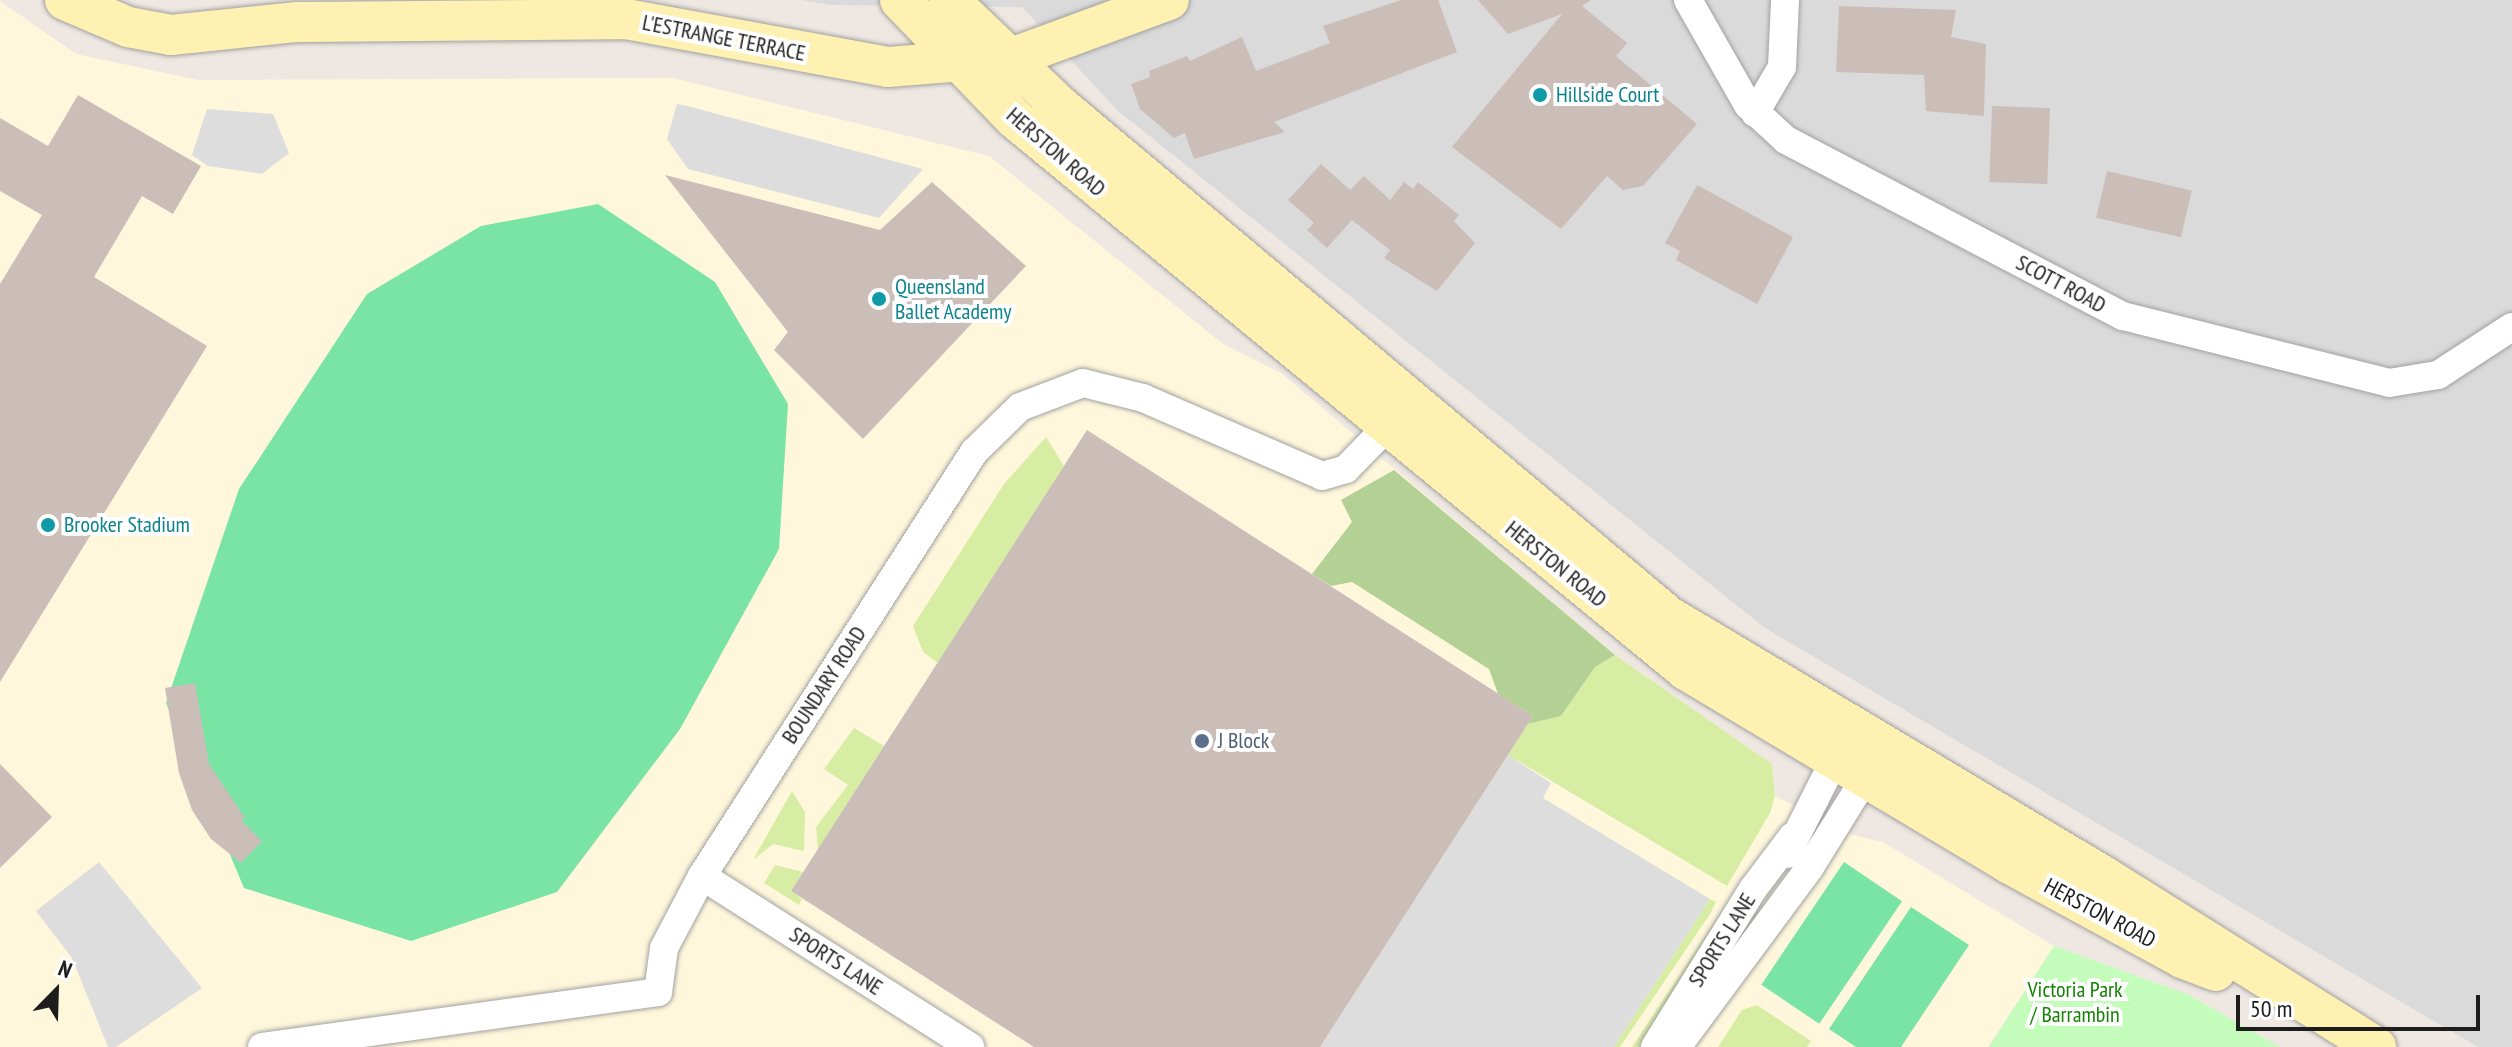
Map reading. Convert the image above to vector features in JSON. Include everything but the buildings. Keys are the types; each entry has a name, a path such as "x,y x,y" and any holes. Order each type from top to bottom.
{"main road":[{"name":"L'ESTRANGE TERRACE","path":"65,0 141,31 206,23 626,19 871,67 959,65 1006,58"},
{"name":"L'ESTRANGE TERRACE","path":"117,0 206,23"},
{"name":"HERSTON ROAD","path":"900,0 959,65 1097,188 1686,670 1859,753 2125,889 2298,1002 2376,1047"},
{"name":"HERSTON ROAD","path":"949,0 1006,58 1263,279 1668,616 1859,753"},
{"path":"1006,58 1169,0"},
{"path":"1263,279 1287,318 1357,378 1388,426"}],"street":[{"name":"SCOTT ROAD","path":"1688,0 1755,113 1786,140 2123,316 2389,383 2438,375 2512,327"},
{"path":"1755,113 1782,67 1785,0"},
{"name":"BOUNDARY ROAD","path":"262,1047 658,992 664,948 702,876 974,452 1020,407 1083,383 1143,398 1322,476 1346,469 1388,426"},
{"name":"SPORTS LANE","path":"1655,1047 1753,889 1859,753"},
{"name":"SPORTS LANE","path":"1677,1047 1760,930 1810,867 1859,753"},
{"name":"SPORTS LANE","path":"1760,930 1793,836"},
{"name":"SPORTS LANE","path":"702,876 970,1047"}],"shaded area":[{"path":"801,0 2512,0 2512,1047 2478,1047 1765,628 1117,110 1022,7 832,5"},
{"path":"0,1 76,54 198,80 673,78 989,156 1223,344 1281,373 1615,655 1772,764 1775,796 1853,835 1883,842 2054,946 1988,1047 0,1047"},
{"path":"677,104 923,169 879,218 688,169 667,139"},
{"path":"207,109 273,114 289,153 262,174 208,166 192,155"},
{"path":"1508,755 1551,783 1543,798 1710,899 1614,1047 1320,1047"},
{"path":"99,862 202,988 116,1047 108,1047 72,958 36,911"}],"green space":[{"path":"598,204 715,282 788,404 779,549 680,729 557,892 411,941 244,888 166,703 239,489 367,294 481,226"},
{"path":"1046,437 1064,466 938,663 923,652 913,626 1004,484"},
{"path":"1394,470 1615,655 1595,667 1561,716 1528,724 1533,716 1498,694 1489,669 1352,582 1331,586 1312,574 1352,522 1341,500"},
{"path":"1615,655 1772,764 1775,796 1770,813 1727,886 1508,755 1528,724 1561,716 1595,667"},
{"path":"854,728 884,746 818,850 816,827 848,785 824,769"},
{"path":"792,791 805,812 804,851 773,844 753,860"},
{"path":"1844,862 1902,901 1819,1024 1761,985"},
{"path":"775,865 803,872 791,891 802,899 799,905 764,883"},
{"path":"1710,899 1716,902 1710,914 1620,1047 1614,1047"},
{"path":"1725,906 1726,915 1673,997 1640,1047 1632,1047"},
{"path":"1911,907 1969,945 1901,1047 1856,1047 1829,1029"},
{"name":"Victoria Park / Barrambin","path":"2054,946 2189,995 2280,1047 1989,1047"},
{"path":"1757,1005 1811,1041 1807,1047 1718,1047 1742,1010"}],"place":[{"name":"Hillside Court","path":"1540,95"},
{"name":"Queensland Ballet Academy","path":"879,299"},
{"name":"Brooker Stadium","path":"48,525"},
{"name":"J Block","path":"1202,741"}]}
